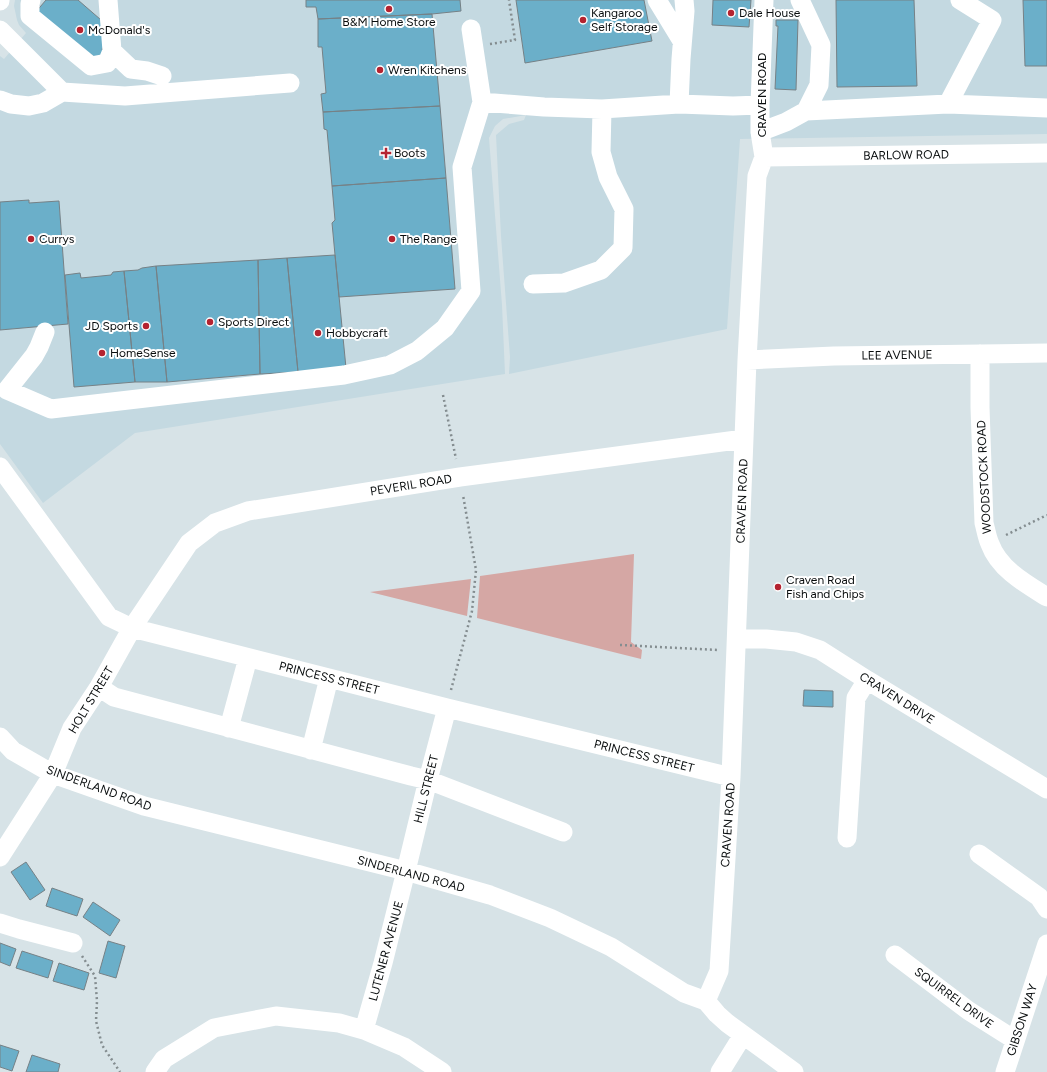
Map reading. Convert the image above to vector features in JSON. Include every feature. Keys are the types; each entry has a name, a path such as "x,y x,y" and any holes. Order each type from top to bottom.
{"street":[{"path":"31,0 30,16 91,66 107,63 112,51 108,0"},
{"path":"657,0 682,41"},
{"path":"679,104 685,10 684,0"},
{"name":"CRAVEN ROAD","path":"706,1001 719,971 731,777 747,360 758,176 764,157 760,132 760,105 764,0"},
{"path":"800,0 821,45 819,85 806,111"},
{"path":"948,104 992,20 960,0"},
{"path":"0,30 62,92"},
{"path":"44,332 34,356 3,386 51,409 344,375 390,365 417,351 445,328 471,291 462,167 482,102 473,38"},
{"path":"112,51 131,69 147,71 162,76"},
{"path":"0,100 11,104 30,106 43,103 62,92 125,96 290,83"},
{"path":"482,102 544,107 602,109 679,104 733,106 760,105"},
{"path":"760,132 786,122 806,111 948,104 1047,108"},
{"path":"533,284 564,283 601,270 624,248 624,209 608,177 601,152 602,109"},
{"name":"BARLOW ROAD","path":"764,157 1047,153"},
{"name":"LEE AVENUE","path":"747,360 834,356 1047,353"},
{"name":"WOODSTOCK ROAD","path":"980,354 980,407 984,523 989,544 1007,569 1022,581 1047,597"},
{"name":"PEVERIL ROAD","path":"132,628 188,544 215,523 248,511 460,476 744,439"},
{"name":"PRINCESS STREET","path":"0,467 109,617 132,628 447,708 731,777"},
{"name":"HOLT STREET","path":"0,858 53,774 72,728 99,687 132,628"},
{"name":"CRAVEN DRIVE","path":"736,645 766,639 796,642 820,650 1047,789"},
{"path":"229,728 248,658"},
{"path":"311,750 329,678"},
{"path":"847,838 856,698 867,680"},
{"path":"99,687 114,697 428,780 563,832"},
{"name":"HILL STREET","path":"406,871 447,708"},
{"name":"SINDERLAND ROAD","path":"0,738 13,751 53,774 144,806 406,871 490,895 550,918 611,947 684,993 706,1001 717,1014 743,1035 794,1072"},
{"path":"979,854 1039,897 1047,909"},
{"name":"LUTENER AVENUE","path":"364,1030 383,963 406,871"},
{"path":"0,923 73,943"},
{"name":"GIBSON WAY","path":"1005,1072 1047,944"},
{"name":"SQUIRREL DRIVE","path":"895,955 969,1011 1015,1040"},
{"path":"155,1072 164,1059 214,1028 276,1016 339,1023 364,1030 404,1047 442,1072"},
{"path":"720,1072 743,1035"}],"path":[{"path":"473,38 515,40 509,0"},
{"path":"443,395 460,476 476,570 472,611 447,708"},
{"path":"989,544 1047,515"},
{"path":"620,645 736,645"},
{"path":"73,943 95,976 97,1001 96,1021 102,1045 120,1072"}],"shaded area":[{"path":"15,0 1047,0 1047,134 740,139 727,329 509,374 510,357 501,236 496,135 509,124 524,120 526,115 503,119 495,126 489,138 502,305 505,374 135,433 43,503 0,444 0,56 4,59 26,33 19,25 17,20 14,6"},
{"path":"634,554 631,642 642,650 641,659 477,618 480,576"},
{"path":"471,579 467,616 370,592"}],"building":[{"name":"McDonald's","path":"46,0 78,0 108,26 105,45 102,49 105,54 100,61 34,14"},
{"name":"B&M Home Store","path":"306,0 460,0 461,11 432,14 318,19 316,7 306,7"},
{"name":"Kangaroo Self Storage","path":"516,0 644,0 652,41 525,63"},
{"name":"Dale House","path":"713,0 751,0 749,27 712,25"},
{"path":"836,0 914,0 917,86 837,87"},
{"path":"1023,0 1047,0 1047,66 1025,66"},
{"name":"Wren Kitchens","path":"432,14 440,106 323,112 321,94 326,93 322,47 318,47 318,19"},
{"path":"776,20 798,20 796,90 775,89 778,26 776,26"},
{"name":"Boots","path":"440,106 446,178 332,186 327,130 324,129 323,112"},
{"name":"The Range","path":"446,178 455,289 339,297 332,223 335,220 332,186"},
{"name":"Currys","path":"29,200 29,203 59,201 68,324 0,330 0,202"},
{"name":"Hobbycraft","path":"335,255 346,368 298,372 287,258"},
{"path":"287,258 298,372 260,374 258,260"},
{"name":"Sports Direct","path":"258,260 260,374 167,382 156,266"},
{"name":"JD Sports","path":"156,266 167,382 135,382 124,271"},
{"name":"HomeSense","path":"124,271 135,382 74,387 65,275 80,273 81,278 111,275 113,272"},
{"path":"804,690 833,691 833,707 803,706"},
{"path":"26,862 45,890 30,900 11,872"},
{"path":"52,888 83,899 77,916 46,906"},
{"path":"93,902 120,920 110,936 83,917"},
{"path":"108,941 125,946 116,978 99,973"},
{"path":"0,943 16,949 10,966 0,962"},
{"path":"22,951 53,961 48,978 16,968"},
{"path":"59,963 89,973 84,990 53,981"},
{"path":"0,1045 19,1051 12,1071 0,1067"},
{"path":"32,1055 60,1064 58,1072 26,1072"}],"place":[{"name":"B&M Home Store","path":"389,9"},
{"name":"Dale House","path":"731,13"},
{"name":"Kangaroo Self Storage","path":"583,20"},
{"name":"McDonald's","path":"80,30"},
{"name":"Wren Kitchens","path":"380,70"},
{"name":"Boots","path":"386,153"},
{"name":"Currys","path":"31,239"},
{"name":"The Range","path":"392,239"},
{"name":"Sports Direct","path":"210,322"},
{"name":"JD Sports","path":"146,326"},
{"name":"Hobbycraft","path":"318,333"},
{"name":"HomeSense","path":"102,353"},
{"name":"Craven Road Fish and Chips","path":"778,587"}]}
